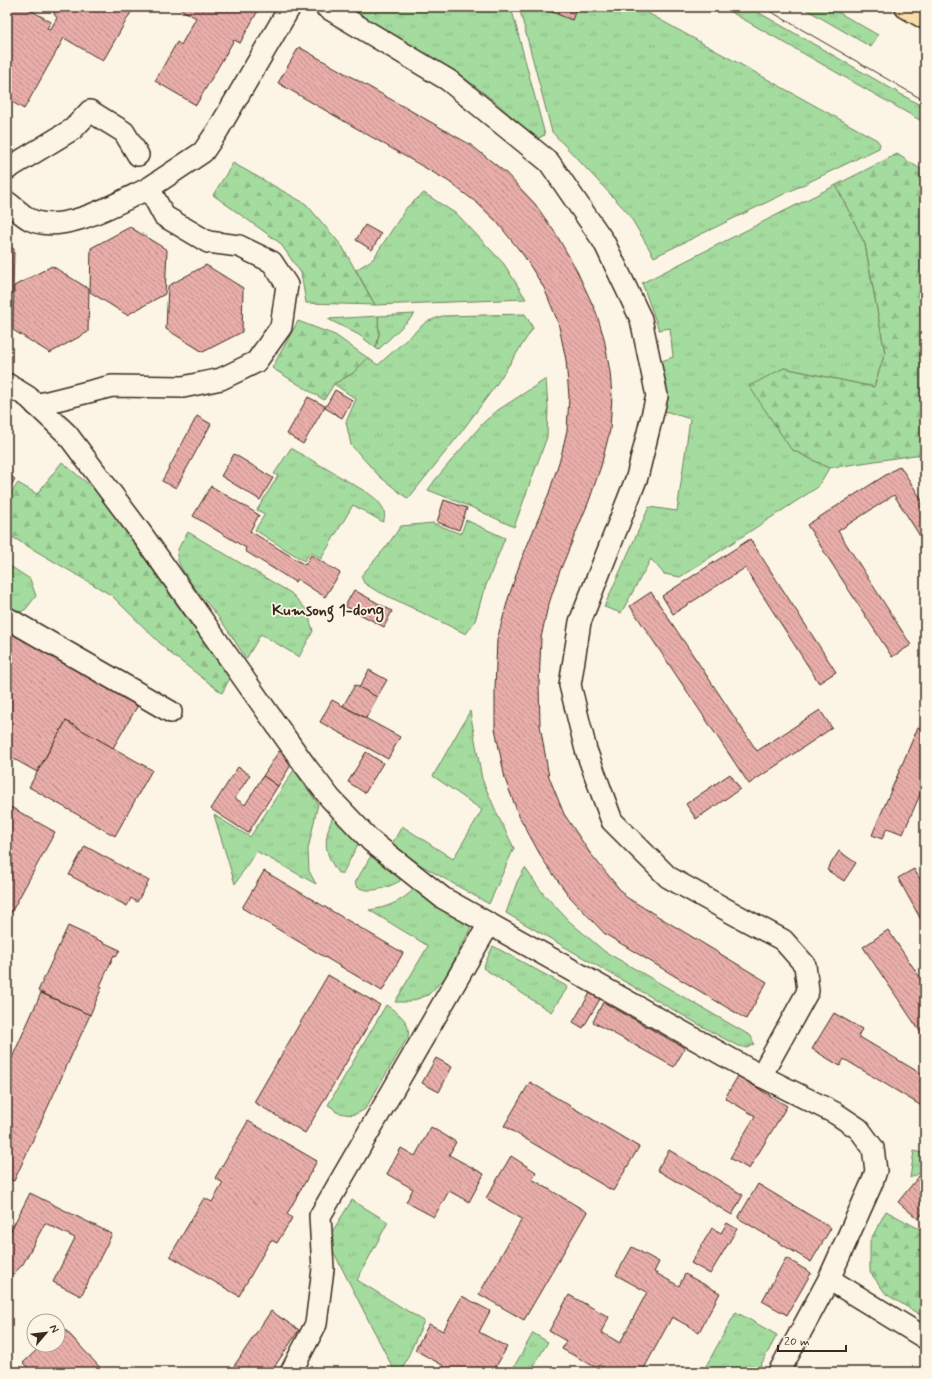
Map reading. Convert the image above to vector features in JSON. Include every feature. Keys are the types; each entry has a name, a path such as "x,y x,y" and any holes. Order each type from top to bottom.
{"highway":[{"path":"906,7 925,18"}],"street":[{"path":"7,202 31,220 54,225 80,219 149,188 203,152 218,130 290,7"},
{"path":"326,7 448,80 549,162 604,242 641,319 656,396 637,477 580,622 570,685 586,750 612,821 668,877 783,940 805,965 808,991 760,1076"},
{"path":"7,169 73,129 90,111 124,132 138,155"},
{"path":"36,405 112,386 183,387 221,379 256,362 281,327 286,285 272,262 239,246 208,242 164,216 149,188"},
{"path":"7,384 28,397 67,434 137,527 269,712 304,764 330,798 371,841 443,898 760,1076 835,1112 859,1129 873,1148 876,1171 829,1279 779,1372"},
{"path":"7,618 171,712"},
{"path":"291,1372 316,1324 323,1269 320,1216 489,924"},
{"path":"829,1279 925,1338"}],"green space":[{"path":"339,7 511,7 545,135 536,139 499,105 457,72"},
{"path":"519,7 637,7 877,140 880,144 879,148 654,257 628,213 552,132"},
{"path":"722,7 749,7 925,108 925,123"},
{"path":"802,7 829,7 878,35 871,47"},
{"path":"897,154 925,172 925,455 915,455 829,468 791,449 749,386 784,368 874,387 885,353 865,244 836,185"},
{"path":"233,163 306,204 342,246 375,305 306,303 301,273 280,243 213,195"},
{"path":"836,185 865,244 885,353 874,387 784,368 791,449 829,468 818,487 680,577 664,574 651,559 621,613 604,607 649,507 677,511 690,419 665,411 658,370 659,362 673,357 670,328 659,330 642,283"},
{"path":"424,193 458,215 504,264 526,299 375,305 356,270 373,259 407,207"},
{"path":"415,314 378,350 376,348 379,333 378,316"},
{"path":"525,314 533,328 496,385 459,435 408,499 379,476 351,445 346,422 356,399 334,384 353,373 368,358 378,365 426,322 442,316"},
{"path":"378,316 379,333 376,348 359,335 328,319"},
{"path":"298,321 335,335 368,358 353,373 334,384 324,400 272,368"},
{"path":"546,379 548,407 547,437 514,527 471,507 428,490 483,423 498,410"},
{"path":"291,448 371,495 383,509 383,522 353,505 321,559 311,552 304,561 255,530 265,514 257,510 278,476 274,474"},
{"path":"62,462 100,494 191,625 232,674 222,693 170,653 111,595 7,534 7,499 18,483 37,494"},
{"path":"466,520 505,538 483,593 475,621 466,634 375,590 364,583 361,576 386,547 401,526 433,523 461,534"},
{"path":"188,532 291,593 307,610 313,631 299,657 261,634 246,659 223,623 187,578 178,561 177,554 180,545"},
{"path":"7,564 30,579 36,596 26,609 15,615 7,612"},
{"path":"470,711 482,779 514,848 489,904 419,864 392,844 402,826 453,859 482,810 433,776"},
{"path":"294,770 318,804 308,849 309,871 316,884 256,851 235,884 214,815 250,837"},
{"path":"334,813 359,842 343,873 338,873 327,851 326,844 328,830"},
{"path":"372,854 400,877 400,881 390,886 373,890 357,887 355,883"},
{"path":"525,868 542,892 569,921 604,951 751,1036 754,1044 747,1048 738,1046 506,913 517,882"},
{"path":"414,889 437,907 472,926 445,978 428,995 409,1002 395,1002 428,946 369,910 382,908 394,903"},
{"path":"493,946 568,987 551,1012 483,968"},
{"path":"386,1005 399,1014 406,1022 408,1026 408,1037 365,1109 351,1115 336,1112 328,1105"},
{"path":"914,1151 925,1154 925,1177 920,1173 910,1178"},
{"path":"352,1200 388,1222 357,1280 424,1321 401,1372 395,1372 333,1251 330,1235"},
{"path":"886,1211 925,1232 925,1318 886,1294 870,1272 870,1241"},
{"path":"736,1312 777,1335 757,1372 717,1372 706,1366"},
{"path":"533,1333 548,1342 530,1372 511,1372"}],"building":[{"path":"7,7 25,7 51,22 47,28 50,30 57,18 54,14 56,7 134,7 103,61 64,38 24,109 7,99"},
{"path":"177,7 260,7 240,43 234,40 196,105 155,81 177,42 181,45 196,18"},
{"path":"549,7 577,7 572,20 547,10"},
{"path":"299,47 471,145 506,173 535,204 556,234 575,267 596,312 604,338 610,372 612,396 610,430 601,466 589,501 559,573 547,610 541,638 539,685 540,725 549,777 564,814 590,853 626,897 767,982 746,1019 605,934 569,896 543,860 519,816 505,779 495,728 497,640 520,563 549,493 561,456 567,430 569,397 566,360 558,322 544,288 524,256 496,221 477,203 448,181 278,83"},
{"path":"365,225 381,234 372,250 356,240"},
{"path":"130,227 167,250 165,294 127,315 90,292 91,248"},
{"path":"7,245 14,249 13,293 7,296"},
{"path":"206,265 243,288 242,332 203,352 166,329 168,286"},
{"path":"52,266 89,289 88,332 50,353 13,330 14,286"},
{"path":"335,390 352,400 342,418 325,408"},
{"path":"308,397 325,406 303,444 287,434"},
{"path":"197,416 211,424 176,488 162,481"},
{"path":"234,454 273,478 260,500 221,476"},
{"path":"900,466 925,505 925,544 894,495 838,531 911,645 892,657 807,525"},
{"path":"7,474 15,479 7,492"},
{"path":"211,486 259,515 250,531 305,565 311,555 340,573 325,597 297,579 295,582 245,551 246,548 193,516"},
{"path":"444,500 467,508 459,530 437,522"},
{"path":"750,539 836,672 819,683 745,568 673,614 662,596"},
{"path":"354,590 392,611 384,627 345,606"},
{"path":"651,592 757,751 820,710 832,728 749,784 630,606"},
{"path":"7,630 138,705 113,748 66,721 37,772 7,755"},
{"path":"369,670 387,680 377,697 359,688"},
{"path":"355,685 377,697 366,718 343,706"},
{"path":"332,700 400,737 388,759 320,722"},
{"path":"66,721 152,770 115,836 29,787"},
{"path":"918,727 925,730 925,783 903,834 887,828 882,839 872,835"},
{"path":"279,751 294,760 278,786 263,776"},
{"path":"366,752 383,763 365,793 348,782"},
{"path":"238,767 250,775 235,798 245,805 263,776 278,786 248,833 211,809"},
{"path":"730,774 740,789 696,819 686,804"},
{"path":"7,805 55,832 7,920"},
{"path":"85,846 149,881 137,902 131,898 127,906 69,875"},
{"path":"839,851 856,863 844,881 827,870"},
{"path":"914,869 921,881 925,879 925,927 898,878"},
{"path":"264,871 403,953 382,991 242,908"},
{"path":"68,926 120,950 116,956 114,955 100,986 102,987 90,1015 38,991"},
{"path":"888,930 925,985 925,1030 921,1033 863,947"},
{"path":"328,975 380,1005 305,1133 254,1102"},
{"path":"41,993 90,1015 14,1181 7,1178 7,1069"},
{"path":"590,993 600,999 583,1028 573,1022"},
{"path":"603,1002 685,1048 674,1067 593,1022"},
{"path":"834,1013 862,1029 858,1036 925,1076 925,1108 844,1059 840,1066 812,1049"},
{"path":"436,1058 452,1067 439,1092 422,1083"},
{"path":"738,1076 787,1106 749,1169 730,1158 755,1116 725,1098"},
{"path":"530,1082 639,1147 613,1191 504,1126"},
{"path":"248,1121 317,1161 287,1214 292,1218 277,1243 271,1240 239,1296 170,1256 204,1198 212,1202 223,1183 215,1178"},
{"path":"431,1127 456,1142 449,1155 484,1174 469,1202 449,1191 434,1217 406,1202 413,1189 387,1174 401,1148 415,1156"},
{"path":"669,1150 743,1195 732,1215 657,1170"},
{"path":"511,1156 536,1172 532,1179 587,1212 524,1320 479,1294 522,1219 486,1198"},
{"path":"920,1175 925,1179 925,1211 918,1219 898,1202"},
{"path":"758,1184 831,1228 811,1262 738,1218"},
{"path":"30,1193 112,1234 81,1296 53,1282 75,1238 45,1223 23,1264 7,1281 7,1238"},
{"path":"727,1223 737,1229 710,1274 691,1263 712,1228 721,1233"},
{"path":"632,1247 659,1262 654,1272 679,1286 685,1274 720,1293 699,1332 672,1317 642,1372 612,1372 599,1365 597,1368 562,1349 566,1341 549,1331 569,1295 609,1317 601,1332 620,1343 647,1292 616,1275"},
{"path":"786,1258 811,1273 787,1315 762,1301"},
{"path":"462,1296 490,1311 479,1332 507,1347 493,1372 486,1372 477,1367 475,1372 441,1372 444,1366 415,1350 429,1324 443,1331"},
{"path":"271,1311 299,1330 271,1372 237,1372 232,1369"},
{"path":"66,1330 104,1372 32,1372 23,1363 34,1353 66,1353"}],"tram line":[{"path":"763,7 925,101"}],"district":[{"name":"Kumsong 1-dong","path":"328,610"}]}
